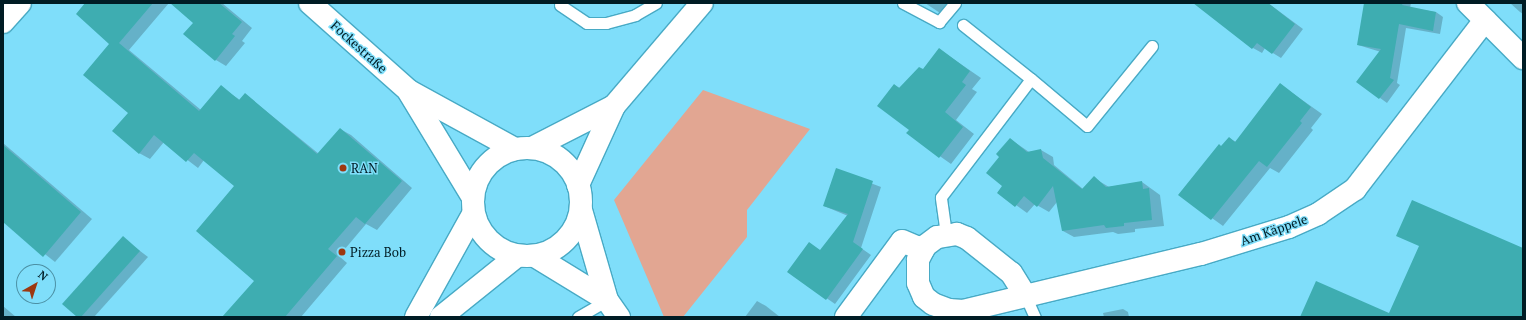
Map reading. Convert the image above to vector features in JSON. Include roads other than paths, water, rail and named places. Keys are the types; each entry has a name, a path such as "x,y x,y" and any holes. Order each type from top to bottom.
{"street":[{"path":"3,22 20,3"},
{"name":"Fockestraße","path":"310,3 409,90 523,148"},
{"path":"578,185 614,106 702,3"},
{"path":"1468,3 1523,58"},
{"name":"Am Käppele","path":"946,234 937,237 924,250 918,260 918,283 924,297 933,304 949,310 963,311 1201,254 1289,227 1318,214 1356,189 1376,165 1485,20"},
{"name":"Fockestraße","path":"409,90 473,205"},
{"path":"416,317 473,205 476,180 486,166 499,155 523,148 614,106"},
{"path":"523,148 547,151 560,160 571,171 578,185 581,210 613,308"},
{"path":"473,205 479,228 489,241 502,251 526,256 613,308"},
{"path":"441,317 526,256 560,245 570,235 581,210"},
{"path":"946,234 957,234 967,238 1011,273 1025,295"},
{"path":"846,317 902,241 924,250"}],"lane":[{"path":"560,5 587,23 606,23 635,15 656,3"},
{"path":"904,3 939,22 955,3"},
{"path":"964,25 1087,126 1152,46"},
{"path":"946,234 941,197 1031,79"},
{"path":"1025,295 1035,317"},
{"path":"578,317 613,308"}],"place":[{"name":"RAN","path":"343,168"},
{"name":"Pizza Bob","path":"342,252"}]}
